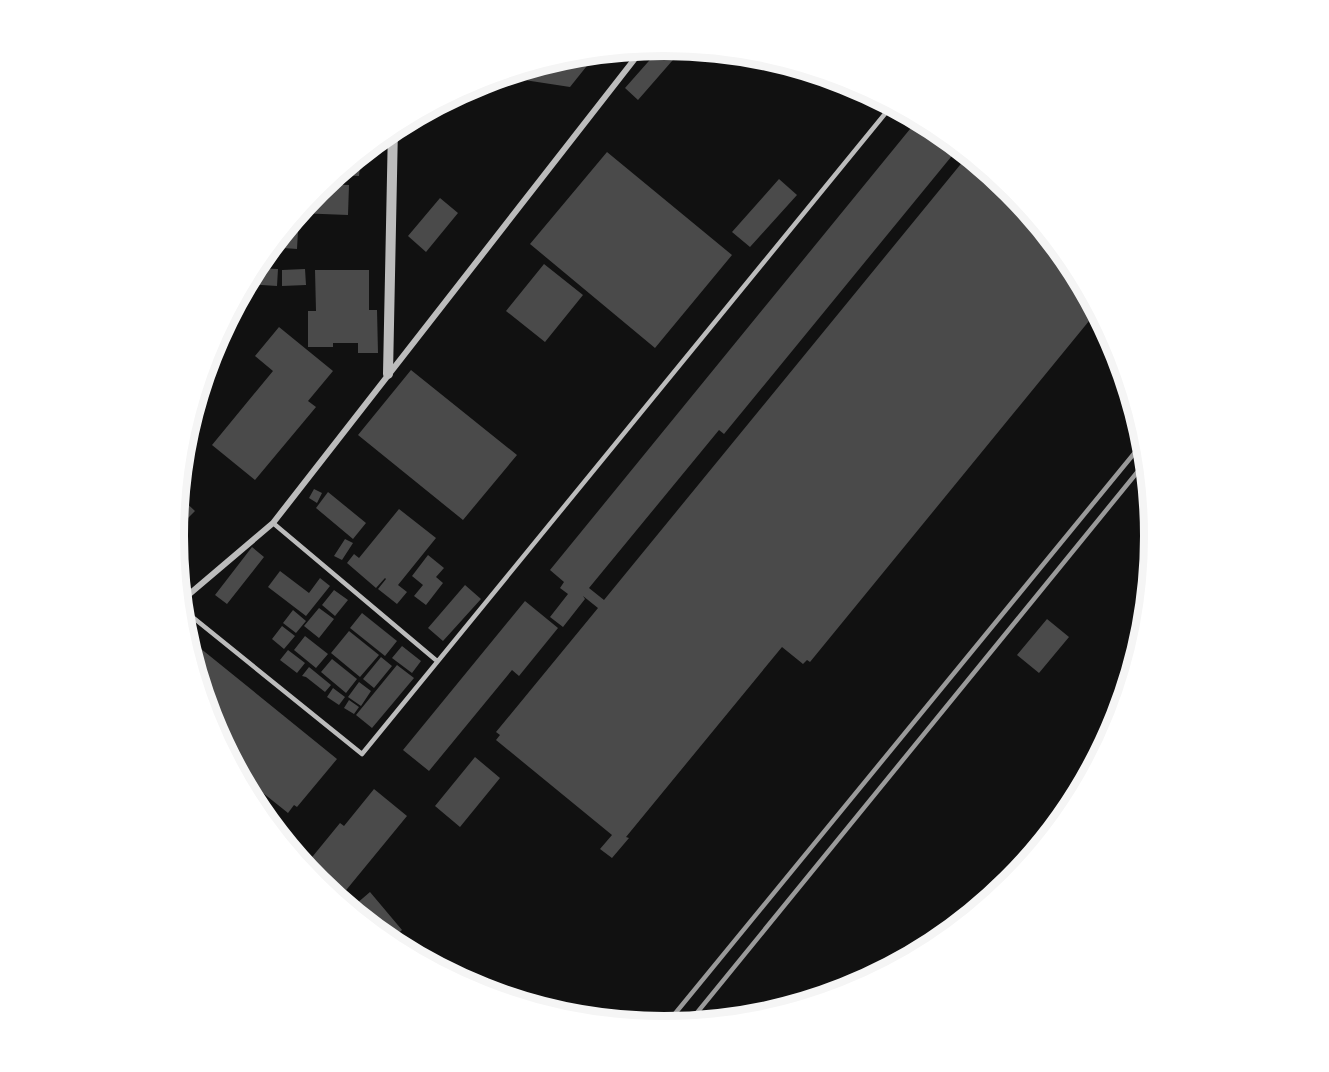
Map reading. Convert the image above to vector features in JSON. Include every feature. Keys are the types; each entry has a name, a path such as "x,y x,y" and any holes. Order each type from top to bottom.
{"street":[{"path":"188,595 273,523 636,57"},
{"path":"388,375 393,140"}],"lane":[{"path":"191,616 362,754 888,111"},
{"path":"273,523 437,662"}],"building":[{"path":"653,56 676,56 638,100 625,88"},
{"path":"590,62 570,87 517,79"},
{"path":"913,125 954,153 724,434 719,430 589,588 604,600 964,161 1004,196 1046,243 1081,296 1092,317 810,662 807,660 803,664 782,647 626,837 629,838 612,858 600,849 612,835 496,740 500,735 496,732 598,608 583,596 585,599 563,627 550,617 568,594 560,588 564,582 550,570"},
{"path":"607,152 732,255 655,348 530,244"},
{"path":"360,165 359,176 347,176"},
{"path":"779,179 797,195 750,247 732,232"},
{"path":"338,185 349,185 348,215 308,213"},
{"path":"440,198 458,213 426,252 408,236"},
{"path":"293,231 298,231 297,249 280,248"},
{"path":"544,264 583,295 545,342 506,311"},
{"path":"265,268 278,269 277,286 255,284"},
{"path":"305,269 306,285 282,286 282,270"},
{"path":"315,270 369,270 369,310 377,310 378,353 358,353 358,343 333,343 333,347 308,347 308,311 316,311"},
{"path":"279,327 333,371 308,401 316,407 255,480 212,445 273,371 255,356"},
{"path":"411,370 517,455 463,520 358,435"},
{"path":"314,489 322,493 317,503 309,498"},
{"path":"328,492 366,523 353,539 316,508"},
{"path":"185,502 195,511 186,520 185,519"},
{"path":"399,509 436,538 398,585 407,592 397,604 378,589 385,578 376,588 347,563 354,554 359,558"},
{"path":"345,539 353,543 342,560 334,556"},
{"path":"252,547 264,557 227,604 215,595"},
{"path":"428,555 444,568 436,577 443,583 426,605 414,596 423,585 412,576"},
{"path":"280,571 309,593 320,578 330,586 306,616 268,587"},
{"path":"465,585 481,599 443,641 428,628"},
{"path":"334,590 348,600 335,616 322,605"},
{"path":"525,601 558,628 519,676 512,670 429,771 403,750"},
{"path":"319,608 334,619 319,638 304,626"},
{"path":"293,610 306,621 296,633 283,623"},
{"path":"362,613 397,641 385,656 350,628"},
{"path":"1047,619 1069,637 1039,673 1017,655"},
{"path":"282,626 295,636 284,649 272,639"},
{"path":"349,631 379,655 360,677 331,653"},
{"path":"305,636 328,654 316,668 294,650"},
{"path":"402,646 421,661 412,673 392,658"},
{"path":"200,648 337,759 297,807 294,805 288,813 254,786 248,776 221,720 198,651"},
{"path":"288,650 305,663 297,673 280,660"},
{"path":"381,657 392,666 374,688 363,679"},
{"path":"332,659 357,679 346,693 321,672"},
{"path":"397,665 414,678 372,728 356,715"},
{"path":"309,667 331,685 325,692 302,676"},
{"path":"359,682 371,691 361,706 348,697"},
{"path":"333,688 345,697 339,705 327,697"},
{"path":"349,700 359,707 354,714 344,708"},
{"path":"475,757 500,778 460,827 435,806"},
{"path":"374,789 407,816 344,893 310,860 340,823 344,826"},
{"path":"370,892 402,930 396,935 356,904"}],"railway":[{"path":"673,1016 1137,450"},
{"path":"695,1015 1140,468"}]}
